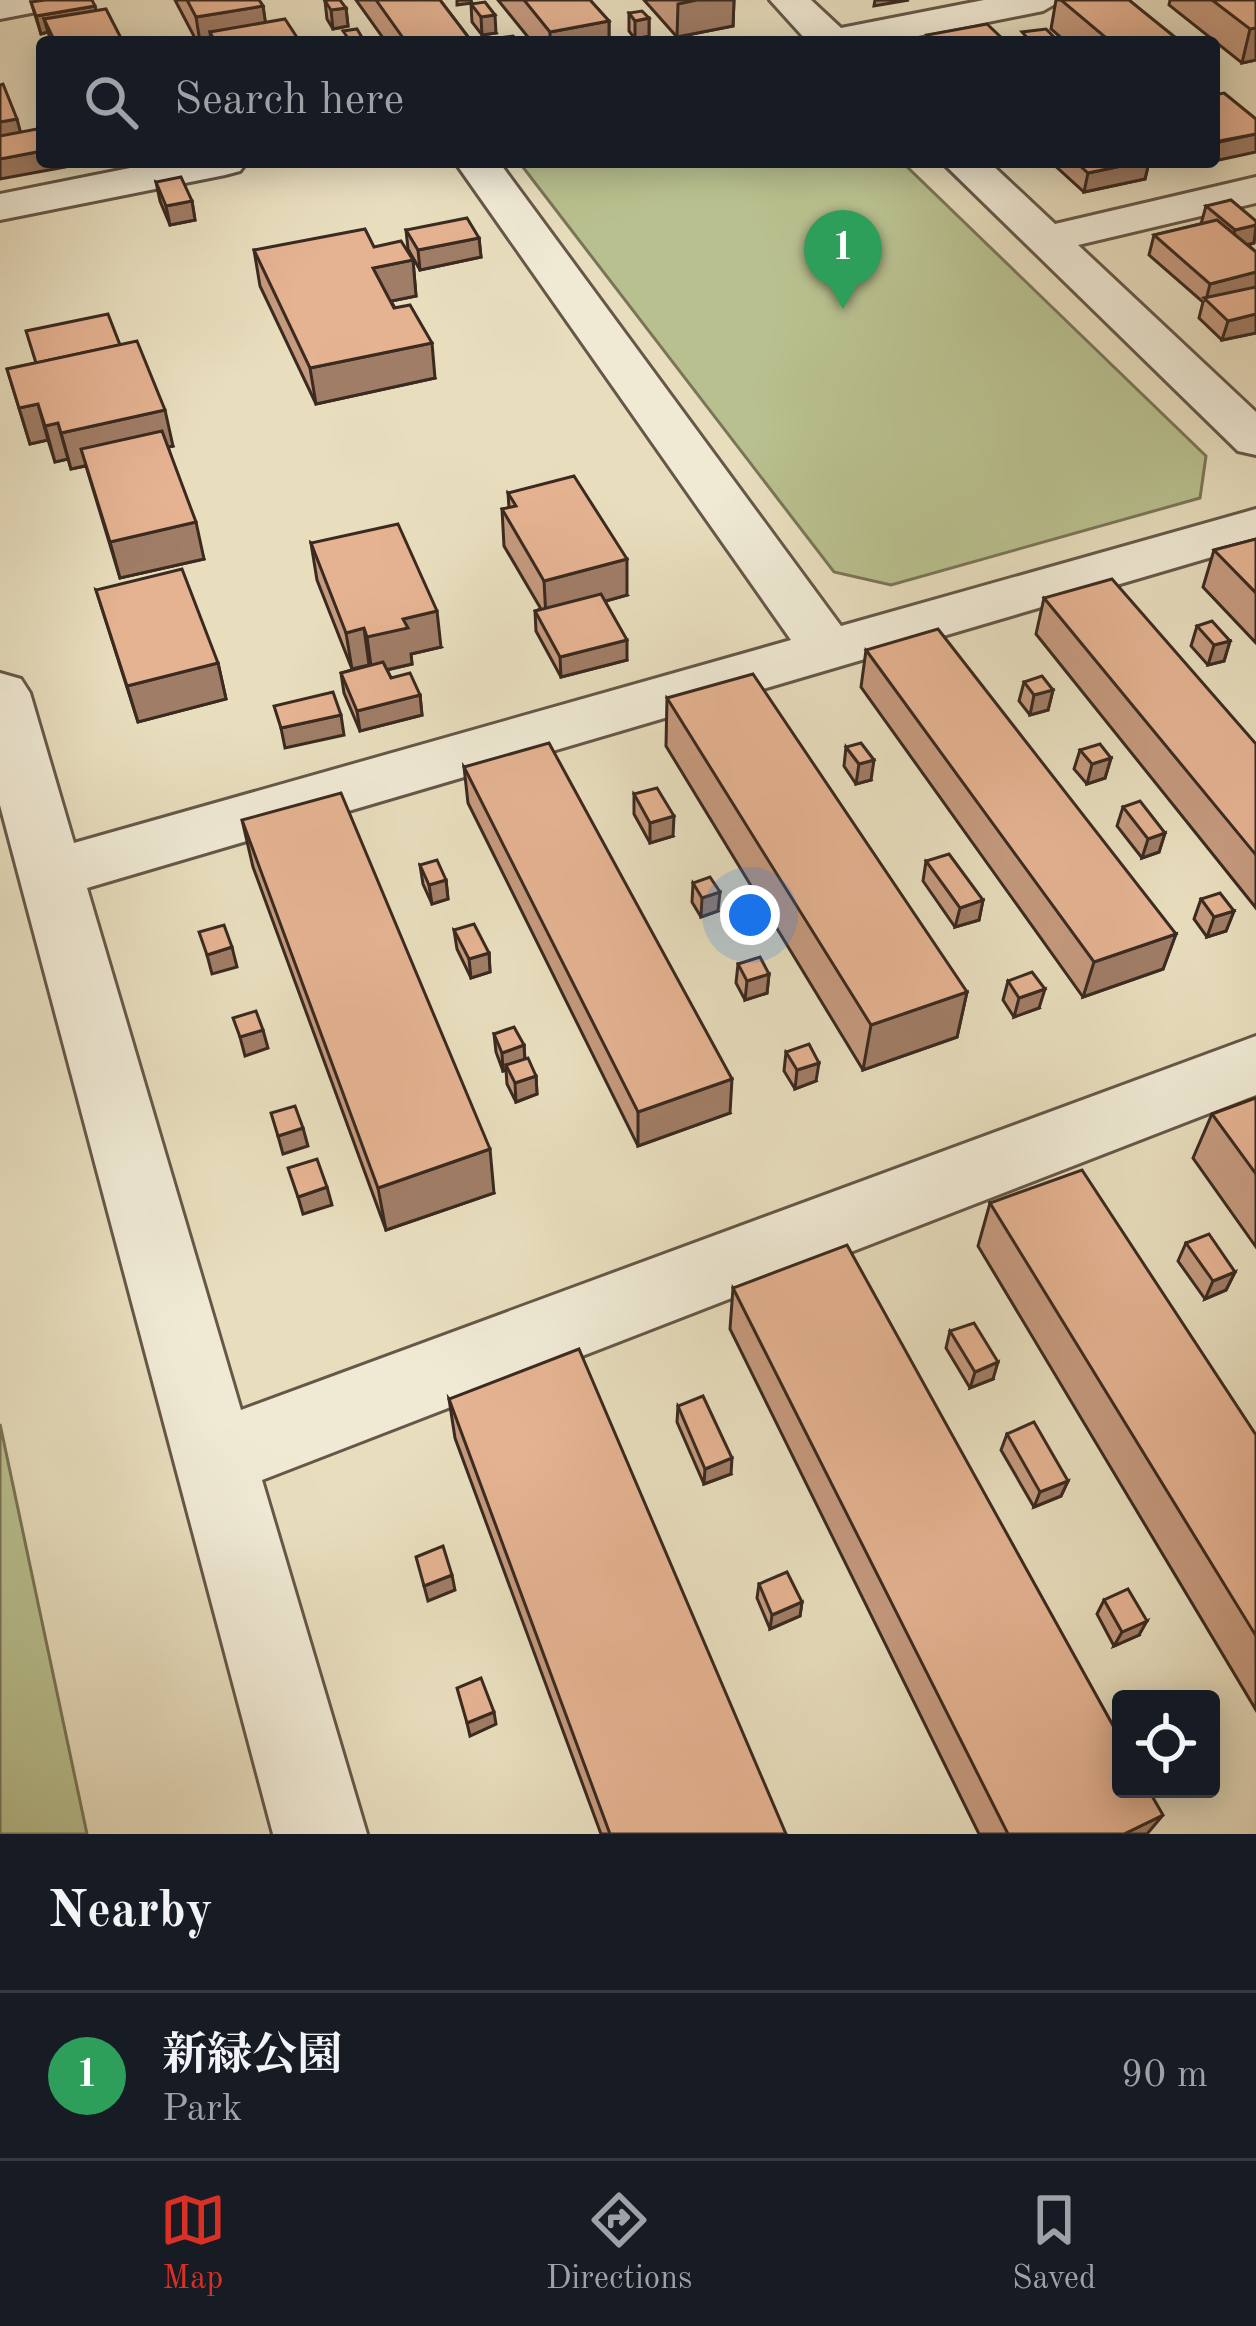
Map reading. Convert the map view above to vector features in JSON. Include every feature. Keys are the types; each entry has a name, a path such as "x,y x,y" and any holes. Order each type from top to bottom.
{"street":[{"path":"0,7 43,0"},
{"path":"789,0 825,36"},
{"path":"861,36 1043,0"},
{"path":"0,207 194,168"},
{"path":"481,168 827,649"},
{"path":"970,168 1256,440"},
{"path":"1047,239 1256,190"},
{"path":"51,874 1256,526"},
{"path":"0,693 320,1834"},
{"path":"215,1459 1256,1065"}],"green space":[{"path":"524,168 908,168 1206,456 1200,498 891,585 834,572"},
{"path":"0,1424 87,1834 0,1834"}],"building":[{"path":"92,0 95,6 36,16 31,2"},
{"path":"187,0 259,0 263,6 196,17"},
{"path":"340,0 346,8 331,10 325,1"},
{"path":"376,0 440,0 467,36 402,36"},
{"path":"524,0 590,0 609,21 550,32"},
{"path":"1061,0 1129,0 1174,36 1104,36"},
{"path":"1212,0 1256,0 1256,28 1250,29"},
{"path":"485,2 495,15 481,17 471,4"},
{"path":"106,9 120,36 52,36 44,19"},
{"path":"642,11 649,18 635,21 629,13"},
{"path":"285,19 296,36 212,36 210,32"},
{"path":"987,24 1000,36 928,36"},
{"path":"1046,29 1053,36 1026,36 1022,32"},
{"path":"0,85 17,119 0,122"},
{"path":"1220,94 1256,119 1256,134 1220,141"},
{"path":"36,129 36,152 0,159 0,136"},
{"path":"181,177 192,201 166,206 156,182"},
{"path":"1231,200 1256,225 1235,230 1206,206"},
{"path":"467,218 479,238 418,250 406,230"},
{"path":"1217,220 1256,252 1256,272 1210,284 1154,235"},
{"path":"365,229 374,247 401,241 413,260 373,268 394,308 410,305 432,343 310,368 254,250"},
{"path":"1256,287 1256,314 1228,321 1204,298"},
{"path":"108,314 120,345 36,363 26,331"},
{"path":"137,341 165,410 61,433 58,423 45,426 38,404 19,408 7,369"},
{"path":"162,431 196,522 110,542 81,449"},
{"path":"574,476 627,559 544,581 502,509 516,506 508,493"},
{"path":"398,524 437,611 403,619 408,628 367,637 364,628 346,633 311,543"},
{"path":"1256,539 1256,593 1214,550"},
{"path":"182,569 218,663 127,686 96,590"},
{"path":"1112,579 1256,744 1256,855 1044,598"},
{"path":"601,594 627,640 560,657 535,611"},
{"path":"1212,621 1230,641 1214,645 1197,626"},
{"path":"938,629 1176,934 1094,962 866,650"},
{"path":"383,662 391,678 410,673 420,695 357,711 341,673"},
{"path":"753,674 967,992 871,1025 667,698"},
{"path":"1042,676 1053,690 1034,695 1024,682"},
{"path":"333,692 341,715 281,728 274,706"},
{"path":"549,743 732,1079 638,1112 464,767"},
{"path":"861,743 874,760 859,764 846,747"},
{"path":"1100,744 1111,758 1092,764 1080,750"},
{"path":"657,788 674,816 650,823 634,794"},
{"path":"341,793 490,1149 378,1188 242,820"},
{"path":"1140,801 1165,833 1148,839 1123,807"},
{"path":"949,854 983,900 960,908 926,861"},
{"path":"437,860 446,880 429,885 420,865"},
{"path":"710,877 720,892 702,898 693,883"},
{"path":"1220,893 1234,911 1214,917 1201,899"},
{"path":"474,924 489,953 469,959 454,930"},
{"path":"224,925 232,947 207,955 199,932"},
{"path":"760,957 769,974 747,981 738,964"},
{"path":"1032,972 1045,989 1019,998 1008,981"},
{"path":"256,1011 263,1030 240,1037 233,1018"},
{"path":"514,1027 524,1045 502,1053 494,1034"},
{"path":"809,1044 819,1063 797,1070 786,1052"},
{"path":"528,1058 536,1076 515,1083 506,1065"},
{"path":"1256,1098 1256,1174 1212,1114"},
{"path":"295,1106 303,1128 278,1136 271,1113"},
{"path":"317,1159 327,1187 298,1197 288,1168"},
{"path":"1082,1170 1256,1435 1256,1636 990,1203"},
{"path":"1209,1234 1235,1272 1213,1281 1186,1243"},
{"path":"847,1245 1112,1724 1112,1798 1153,1798 1163,1815 1124,1834 1008,1834 733,1288"},
{"path":"974,1323 998,1362 975,1372 950,1331"},
{"path":"579,1349 786,1834 610,1834 449,1399"},
{"path":"703,1396 732,1458 705,1469 678,1406"},
{"path":"1034,1422 1068,1481 1040,1492 1007,1434"},
{"path":"443,1546 452,1575 424,1586 416,1557"},
{"path":"787,1572 802,1602 772,1615 759,1584"},
{"path":"1128,1589 1147,1621 1122,1632 1104,1600"},
{"path":"481,1678 494,1712 467,1723 457,1688"}],"place":[{"name":"新緑公園","path":"843,309"}]}
